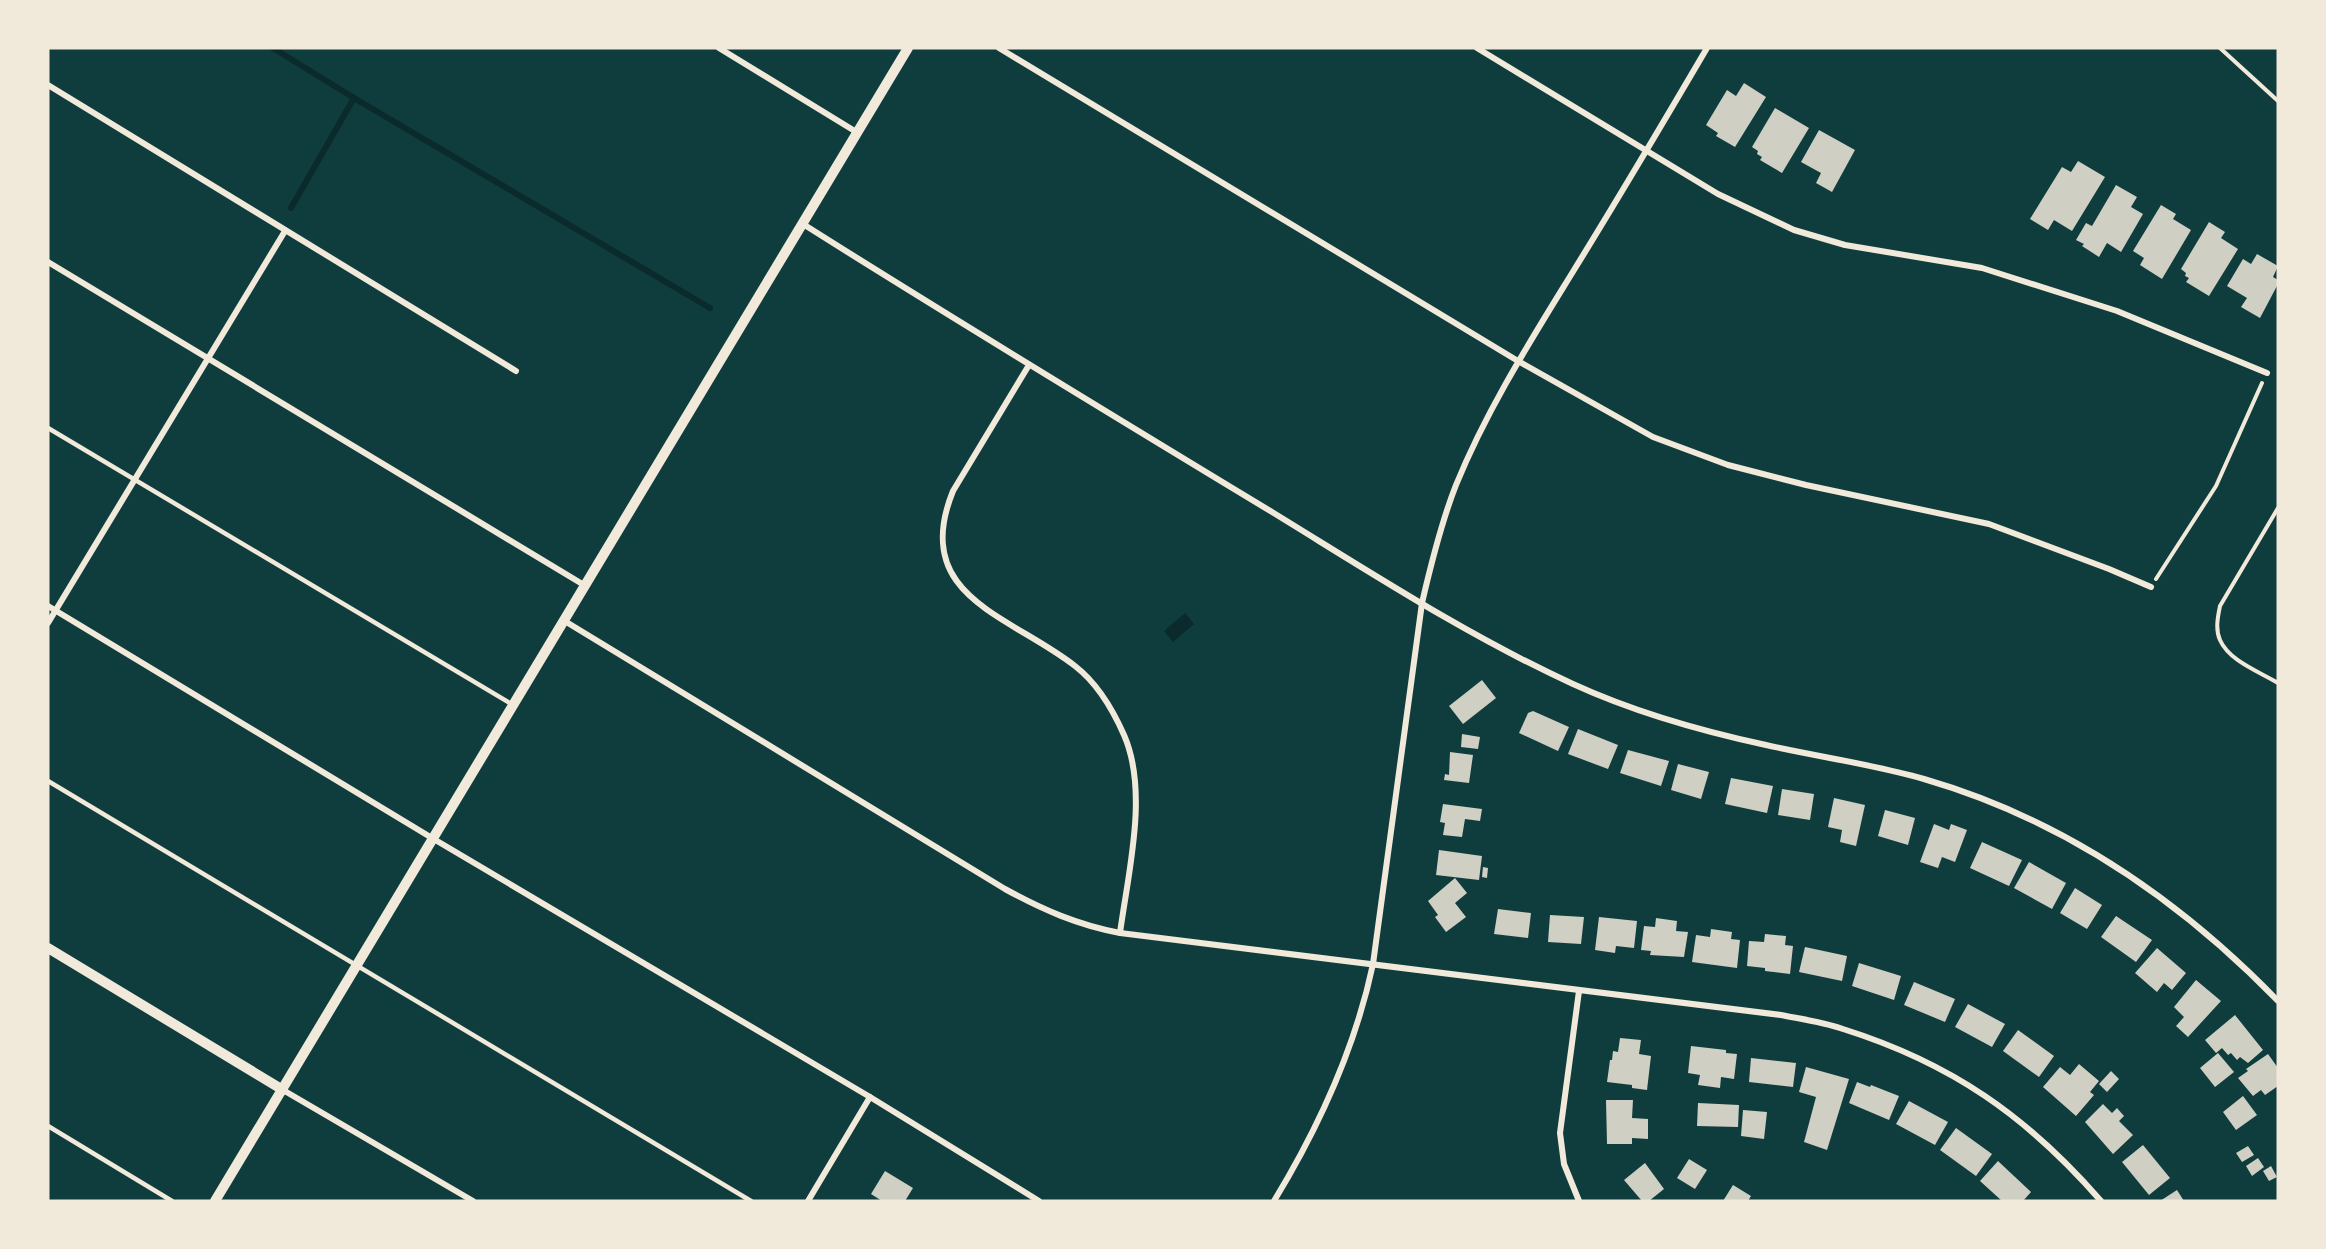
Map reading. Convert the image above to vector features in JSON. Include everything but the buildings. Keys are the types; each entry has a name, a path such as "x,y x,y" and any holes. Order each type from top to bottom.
{"street":[{"path":"719,48 858,133"},
{"path":"215,1201 908,48"},
{"path":"999,48 1518,361 1653,437 1728,465 1806,485 1989,524 2151,587"},
{"path":"1477,48 1718,194 1794,230 1845,245 1982,268 2117,311 2267,374"},
{"path":"1274,1201 1335,1087 1353,1039 1373,964 1422,603 1432,562 1456,486 1518,361 1647,151 1707,48"},
{"path":"48,85 516,371"},
{"path":"803,224 1029,365 1422,603 1524,662 1579,687 1640,710 1733,737 1922,778 2028,818 2085,847 2133,876 2196,924 2238,960 2278,1001"},
{"path":"48,623 285,231"},
{"path":"48,262 584,585"},
{"path":"1029,365 953,491 945,512 942,533 945,558 954,578 966,594 994,615 1077,667 1113,710 1132,763 1136,798 1120,933"},
{"path":"48,606 432,838 870,1097 1039,1201"},
{"path":"563,620 1025,900 1064,919 1091,928 1120,933 1780,1015 1841,1028 1889,1045 1942,1068 1988,1098 2036,1133 2071,1167 2101,1201"},
{"path":"48,948 283,1090 473,1201"},
{"path":"1579,991 1560,1133 1564,1164 1579,1201"},
{"path":"808,1201 870,1097"}],"lane":[{"path":"48,428 513,705"},
{"path":"48,781 752,1201"},
{"path":"48,1126 172,1201"}],"path":[{"path":"2220,48 2272,93 2278,101"},
{"path":"2151,587 2216,486 2267,374"},
{"path":"2278,508 2220,606 2217,624 2220,640 2232,655 2278,683"}],"water":[{"path":"1185,613 1194,624 1173,642 1164,631"}],"waterway":[{"path":"273,48 710,308"},
{"path":"291,208 354,98"}]}
